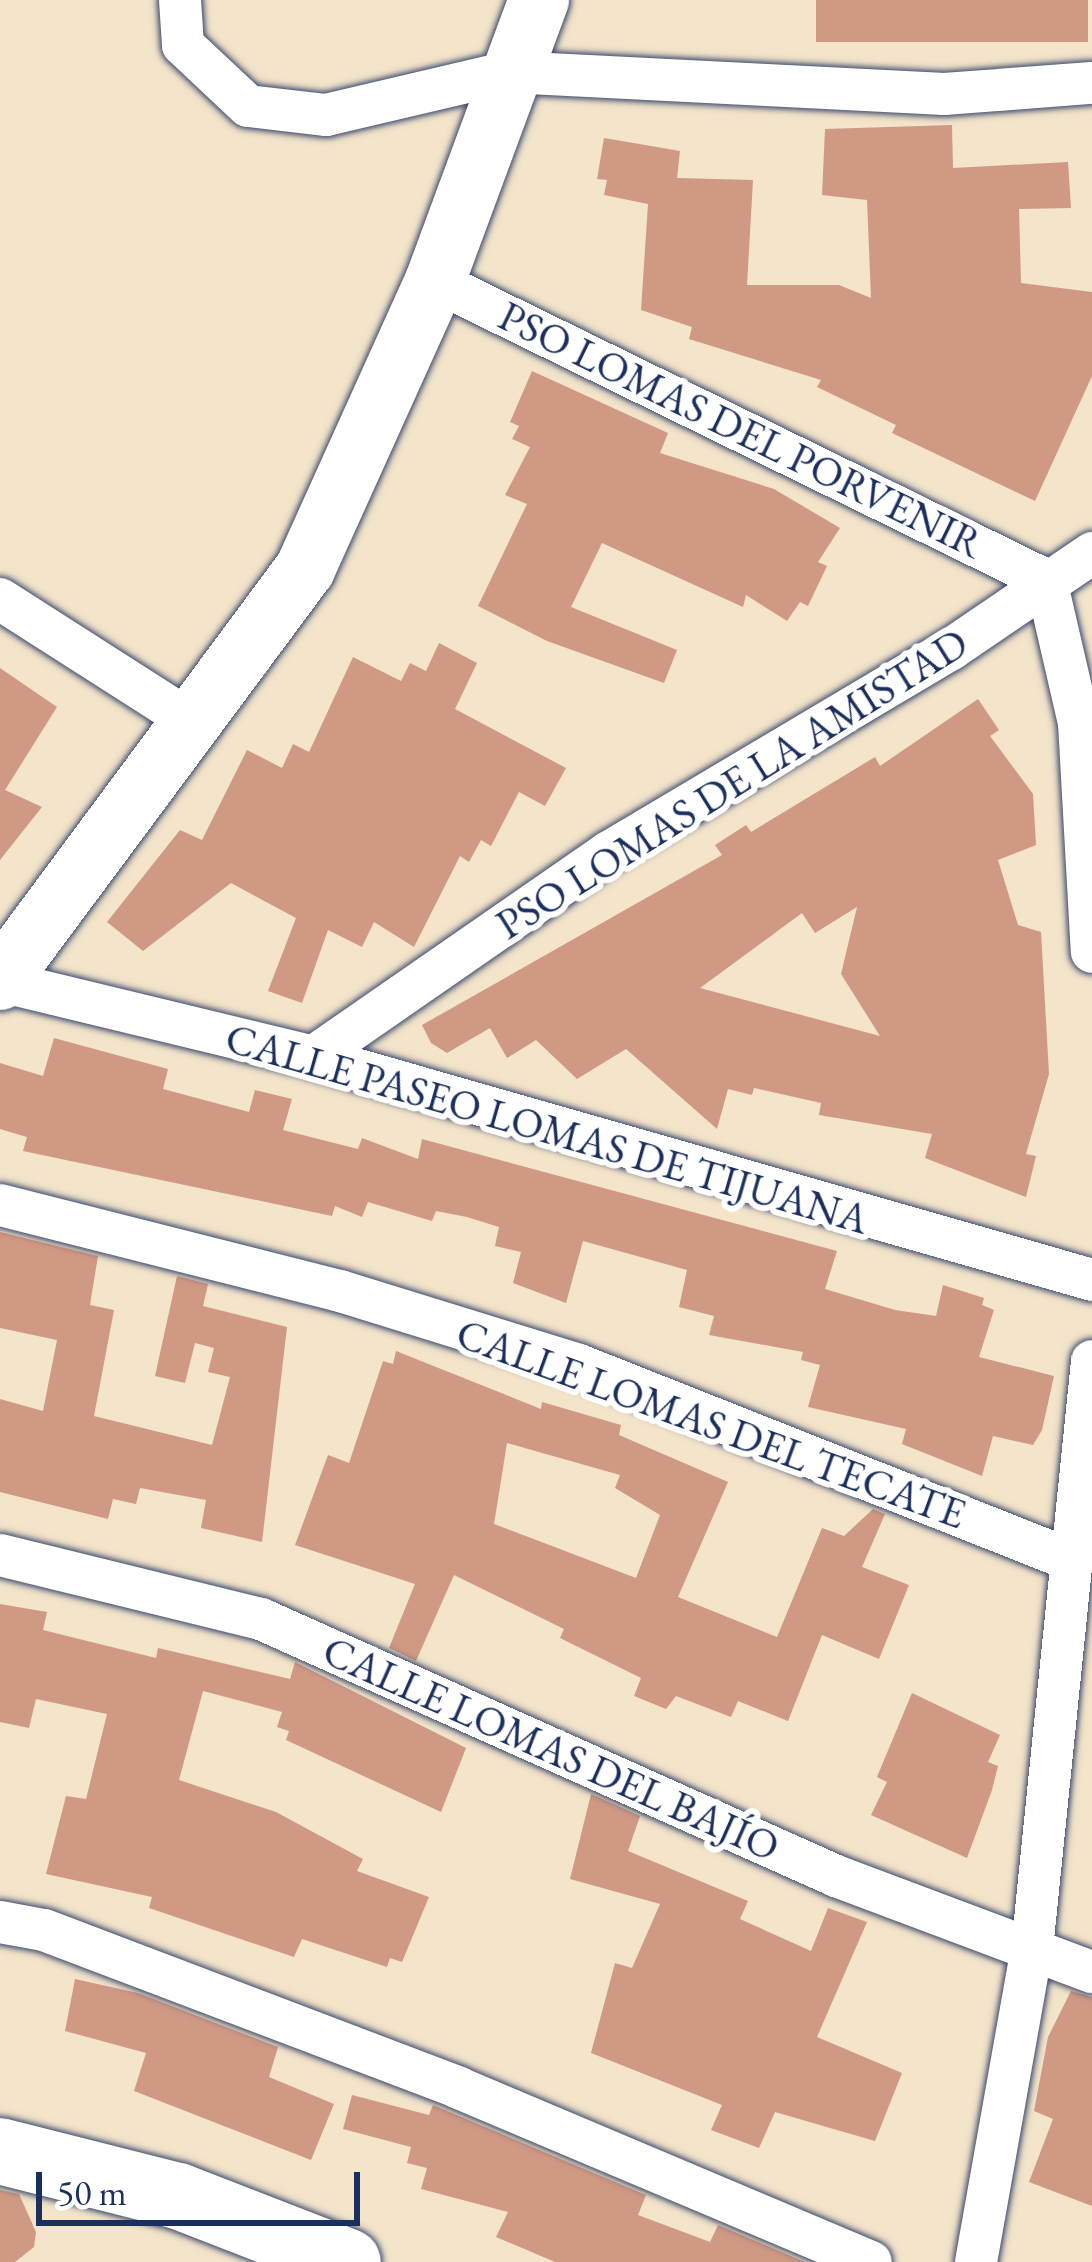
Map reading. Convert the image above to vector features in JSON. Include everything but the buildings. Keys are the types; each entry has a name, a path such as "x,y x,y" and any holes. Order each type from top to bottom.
{"main road":[{"path":"0,2151 178,2196 348,2262"}],"street":[{"path":"180,0 183,44 248,106 326,115 509,72 944,94 1092,83"},
{"path":"0,981 196,724 305,569 435,280 539,0"},
{"name":"PSO LOMAS DEL PORVENIR","path":"435,280 1046,580"},
{"name":"PSO LOMAS DE LA AMISTAD","path":"313,1057 609,852 951,649 1092,553"},
{"path":"1046,580 1079,723 1092,952"},
{"path":"0,599 196,724"},
{"name":"CALLE PASEO LOMAS DE TIJUANA","path":"0,981 313,1057 1092,1280"},
{"name":"CALLE LOMAS DEL TECATE","path":"0,1204 340,1291 579,1366 1071,1560"},
{"path":"976,2262 1032,1949 1092,1361"},
{"name":"CALLE LOMAS DEL BAJÍO","path":"0,1555 261,1619 836,1876 1092,1972"},
{"path":"0,1922 44,1930 459,2088 871,2262"}]}
